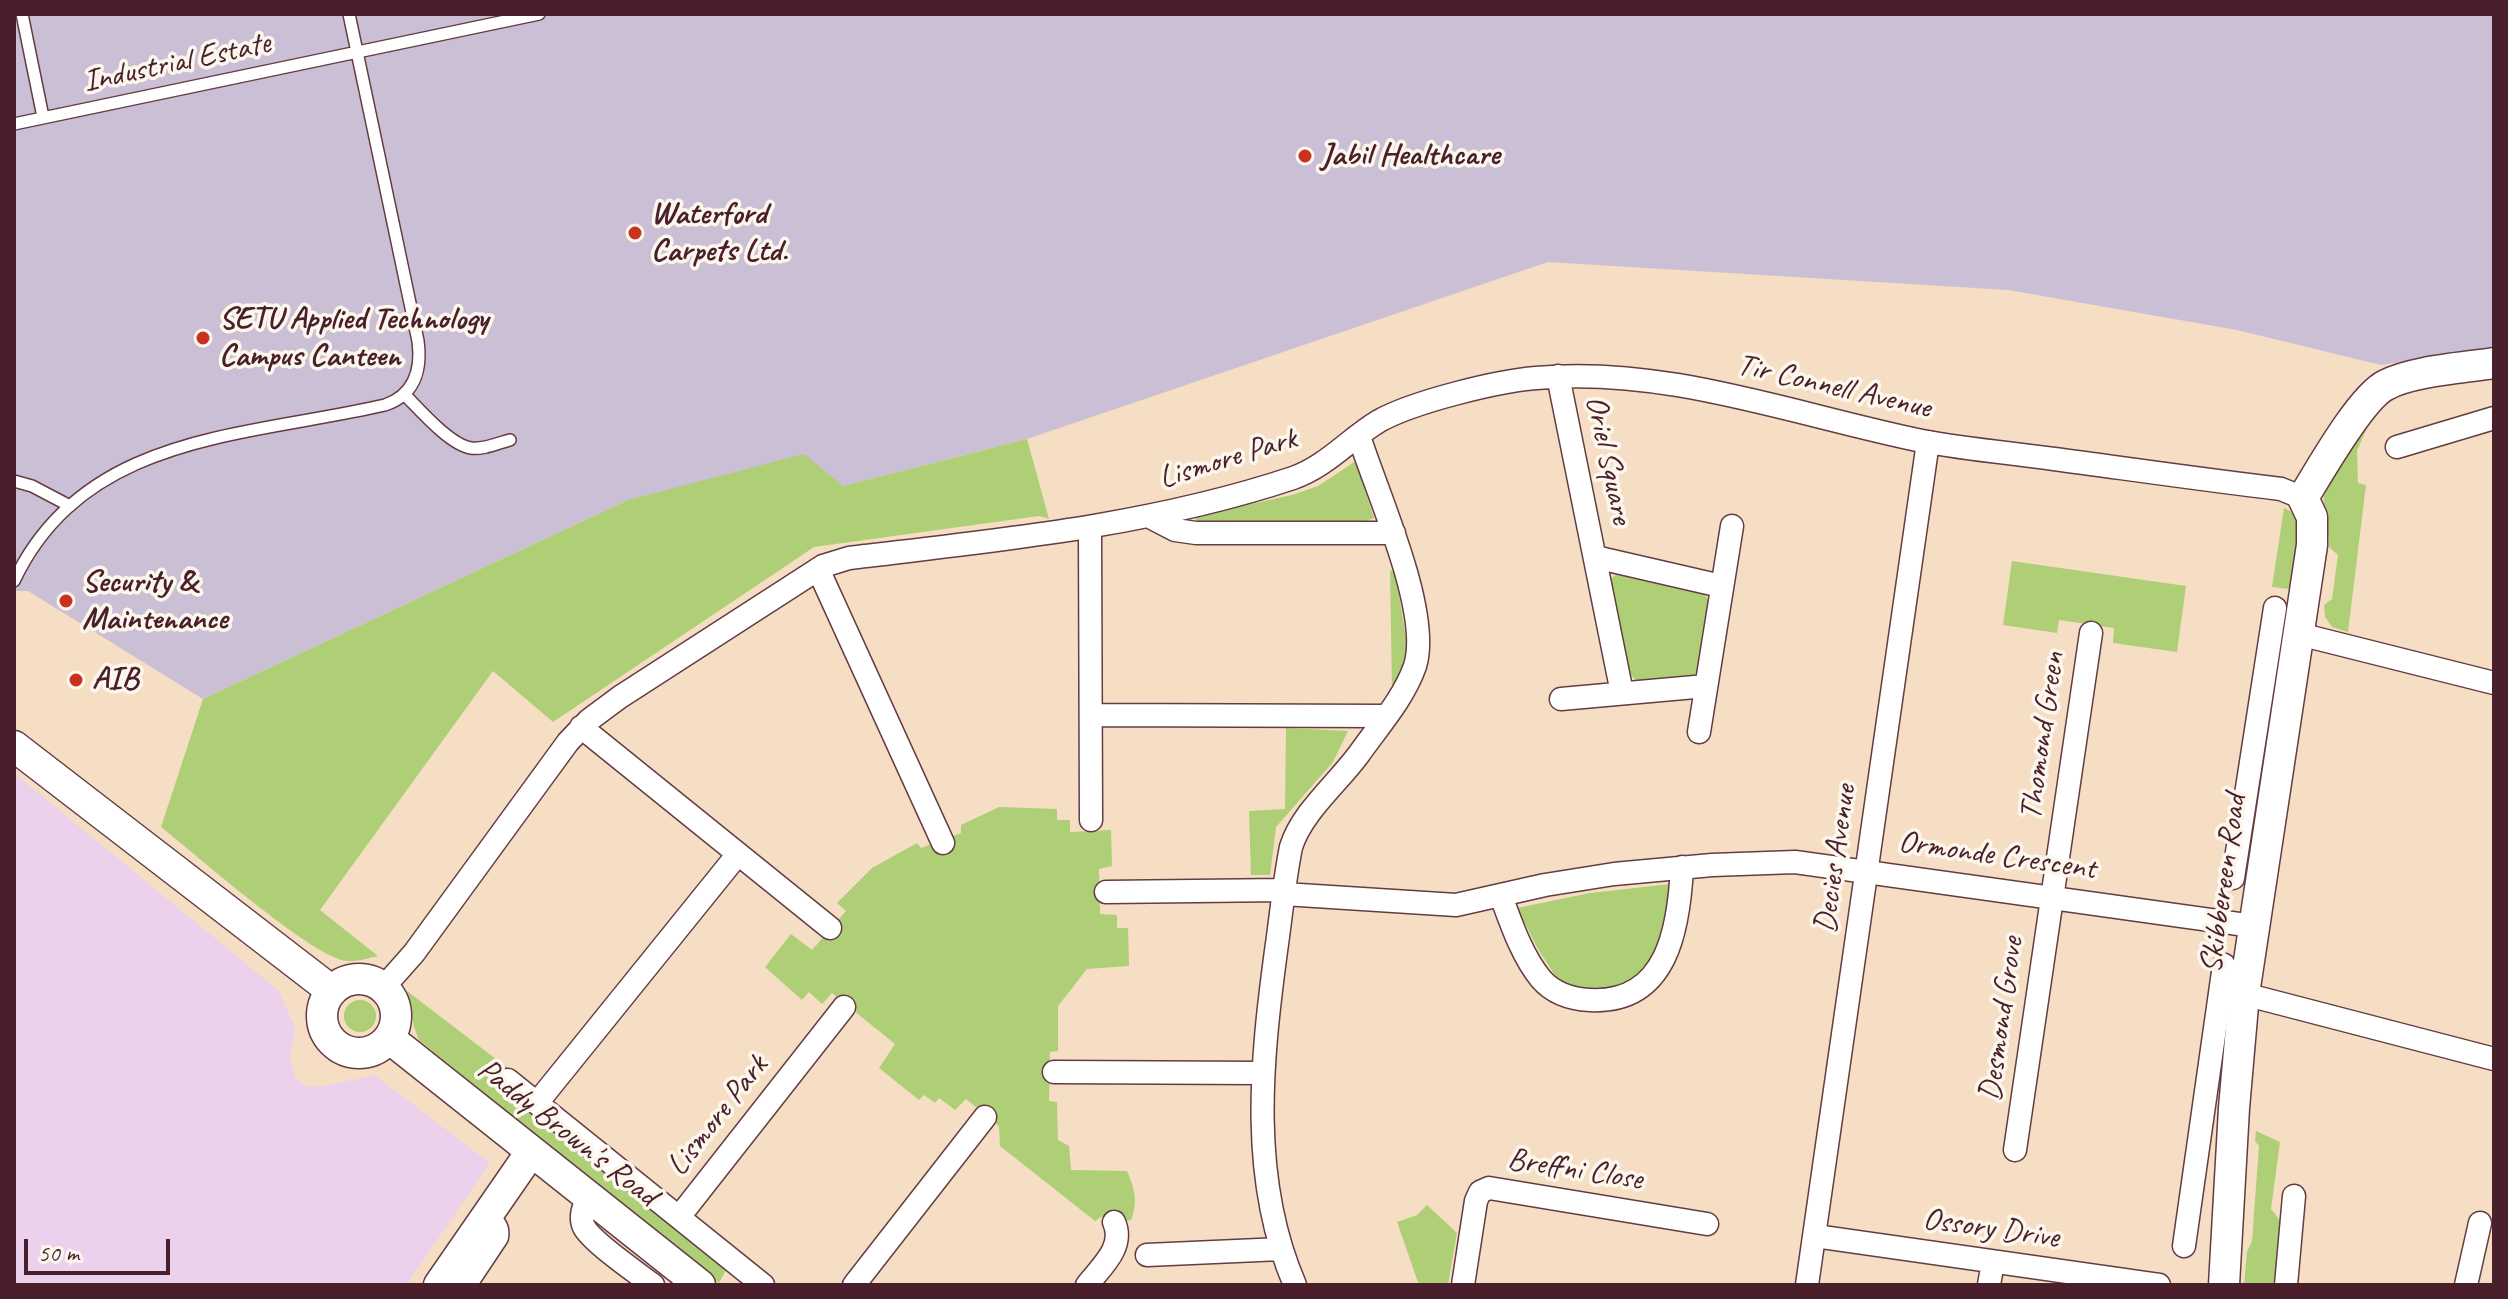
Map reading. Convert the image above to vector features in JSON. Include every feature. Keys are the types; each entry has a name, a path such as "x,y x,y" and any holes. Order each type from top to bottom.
{"street":[{"path":"2303,498 2366,404 2381,387 2411,377 2494,363"},
{"name":"Tir Connell Avenue","path":"1359,436 1380,421 1405,410 1508,382 1558,376 1624,378 1676,385 1928,442 2281,489 2303,498"},
{"name":"Oriel Square","path":"1558,376 1622,693"},
{"path":"2397,447 2494,418"},
{"path":"1295,1285 1281,1249 1266,1170 1262,1073 1291,847 1297,830 1344,774 1386,716 1412,674 1418,644 1404,566 1359,436"},
{"name":"Lismore Park","path":"383,988 414,953 581,727 620,697 818,569 849,558 1090,528 1148,516 1304,474 1359,436"},
{"name":"Decies Avenue","path":"1807,1285 1928,442"},
{"name":"Skibbereen Road","path":"2233,878 2299,634 2313,535 2310,510 2303,498"},
{"name":"Lismore Park","path":"1148,516 1175,530 1196,533 1394,533"},
{"path":"1699,732 1732,526"},
{"path":"1090,528 1091,820"},
{"name":"Oriel Square","path":"1595,557 1721,586"},
{"path":"818,569 943,843"},
{"name":"Skibbereen Road","path":"2184,1246 2244,994 2253,926 2275,608"},
{"name":"Thomond Green","path":"2052,896 2091,633"},
{"path":"2299,634 2492,677"},
{"path":"1561,699 1706,686"},
{"path":"1091,715 1386,716"},
{"path":"581,727 830,928"},
{"path":"14,746 332,991"},
{"path":"537,1103 738,854"},
{"name":"Ormonde Crescent","path":"1284,892 1444,905 1476,902 1568,881 1682,867 1780,862 1867,870 2253,926"},
{"path":"1501,896 1524,950 1541,979 1570,997 1606,1000 1631,992 1661,965 1677,921 1682,867"},
{"path":"1106,892 1284,892"},
{"name":"Desmond Grove","path":"2015,1150 2052,896"},
{"name":"Skibbereen Road","path":"2224,965 2219,1107 2224,1285"},
{"path":"361,979 383,988 394,1005 396,1016 389,1038 382,1045 364,1053 354,1053 336,1045 328,1036 322,1013 332,991 350,980 361,979"},
{"path":"2244,994 2494,1059"},
{"name":"Lismore Park","path":"679,1217 844,1007"},
{"name":"Paddy Brown's Road","path":"389,1038 700,1285"},
{"path":"1054,1072 1262,1073"},
{"name":"Lismore Park","path":"508,1080 679,1217 752,1282"},
{"path":"854,1285 985,1117"},
{"path":"439,1285 531,1152"},
{"name":"Breffni Close","path":"1463,1285 1476,1201 1480,1192 1489,1188 1707,1224"},
{"path":"588,1196 582,1212 584,1227 653,1285"},
{"path":"2286,1285 2294,1196"},
{"path":"465,1285 497,1237 496,1225 486,1218"},
{"path":"1087,1285 1117,1244 1114,1222"},
{"path":"2466,1285 2480,1223"},
{"name":"Ossory Drive","path":"1815,1236 2159,1285"},
{"path":"1147,1255 1281,1249"},
{"path":"1989,1285 1993,1262"}],"lane":[{"path":"22,14 43,117"},
{"path":"14,581 43,534 70,506 125,468 168,451 392,403 405,395 415,381 420,352 349,14"},
{"name":"Industrial Estate","path":"14,124 539,14"},
{"path":"405,395 437,427 462,446 475,449 510,440"},
{"path":"14,481 32,486 70,506"}],"shaded area":[{"path":"14,14 2494,14 2494,348 2381,365 2237,330 2008,290 1548,262 1027,439 843,486 628,500 203,699 28,591 14,591"},
{"path":"14,773 279,991 295,1027 290,1058 295,1078 308,1087 374,1075 490,1163 406,1285 14,1285"}],"green space":[{"path":"2367,428 2357,451 2358,483 2366,485 2348,632 2332,627 2325,617 2324,605 2332,599 2338,555 2329,547 2324,497 2335,473"},
{"path":"1027,439 1049,519 1039,516 814,547 553,722 493,671 320,910 378,956 347,961 309,943 282,925 161,827 203,699 628,500 804,454 843,486"},
{"path":"1356,461 1374,518 1357,524 1195,524 1196,516 1292,495 1318,486"},
{"path":"2284,508 2300,516 2297,590 2272,587"},
{"path":"2012,561 2186,586 2177,652 2113,643 2114,628 2059,620 2057,633 2003,625"},
{"path":"1390,570 1395,573 1397,581 1407,645 1405,667 1392,691"},
{"path":"1621,570 1701,589 1710,603 1699,673 1688,678 1638,682 1629,673 1611,579"},
{"path":"1286,728 1348,731 1333,762 1276,827 1270,875 1251,875 1249,811 1285,809"},
{"path":"999,807 1057,809 1057,820 1070,820 1070,832 1111,830 1112,866 1099,869 1100,914 1117,915 1117,928 1128,928 1129,966 1087,969 1058,1006 1058,1051 1050,1052 1049,1101 1057,1102 1058,1140 1069,1146 1071,1170 1127,1171 1135,1196 1131,1220 1120,1222 1113,1209 1095,1221 1000,1146 999,1126 966,1099 955,1110 939,1098 935,1103 924,1095 919,1100 879,1068 895,1044 832,993 822,1004 809,992 802,1000 765,967 791,934 812,950 846,911 837,903 872,868 917,843 921,848 961,833 961,825"},
{"path":"1671,884 1667,933 1640,981 1610,993 1583,991 1558,980 1517,908 1590,893"},
{"path":"407,991 509,1069 497,1083 726,1270 719,1283 419,1040"},
{"path":"360,1000 371,1005 376,1016 371,1027 360,1032 349,1027 344,1016 349,1005"},
{"path":"2256,1131 2280,1142 2271,1209 2283,1224 2279,1285 2244,1285 2247,1252 2252,1241 2259,1146 2255,1141"},
{"path":"1427,1205 1457,1233 1448,1285 1419,1285 1397,1222 1417,1215"}],"place":[{"name":"Jabil Healthcare","path":"1305,156"},
{"name":"Waterford Carpets Ltd.","path":"635,233"},
{"name":"SETU Applied Technology Campus Canteen","path":"203,338"},
{"name":"Security & Maintenance","path":"66,601"},
{"name":"AIB","path":"76,680"}]}
